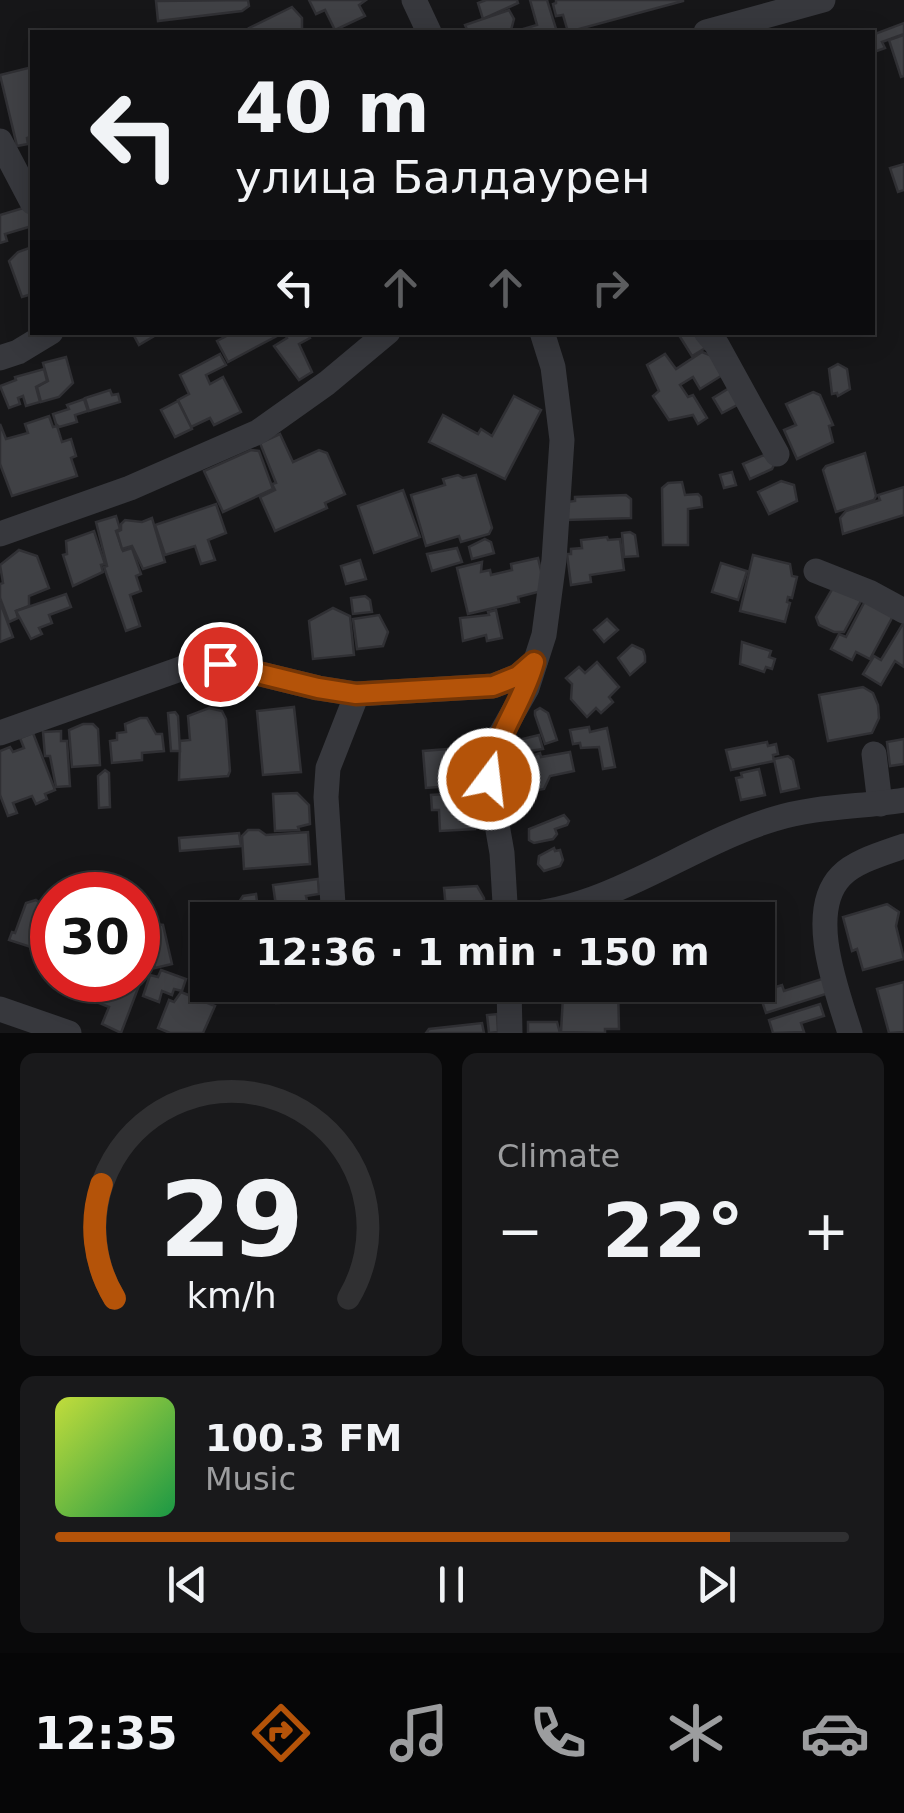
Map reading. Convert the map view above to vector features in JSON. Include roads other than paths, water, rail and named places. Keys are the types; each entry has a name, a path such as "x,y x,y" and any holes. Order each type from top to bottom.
{"street":[{"path":"414,0 428,30"},
{"path":"713,30 822,0"},
{"path":"0,142 30,198"},
{"path":"0,358 46,335"},
{"path":"0,534 130,488 258,432 384,335"},
{"path":"505,902 502,853 489,779 491,760 498,739 528,688 544,635 554,560 562,440 554,367 543,335"},
{"path":"709,335 777,454"},
{"path":"816,571 904,611"},
{"path":"0,733 186,667 220,664 356,694 493,686 518,676 534,662"},
{"path":"333,902 326,797 328,768 356,694"},
{"path":"584,902 774,819 892,802 874,754"},
{"path":"850,1033 826,944 827,899 840,876 850,868 904,846"},
{"path":"509,1002 510,1033"},
{"path":"0,1009 69,1033"}]}
